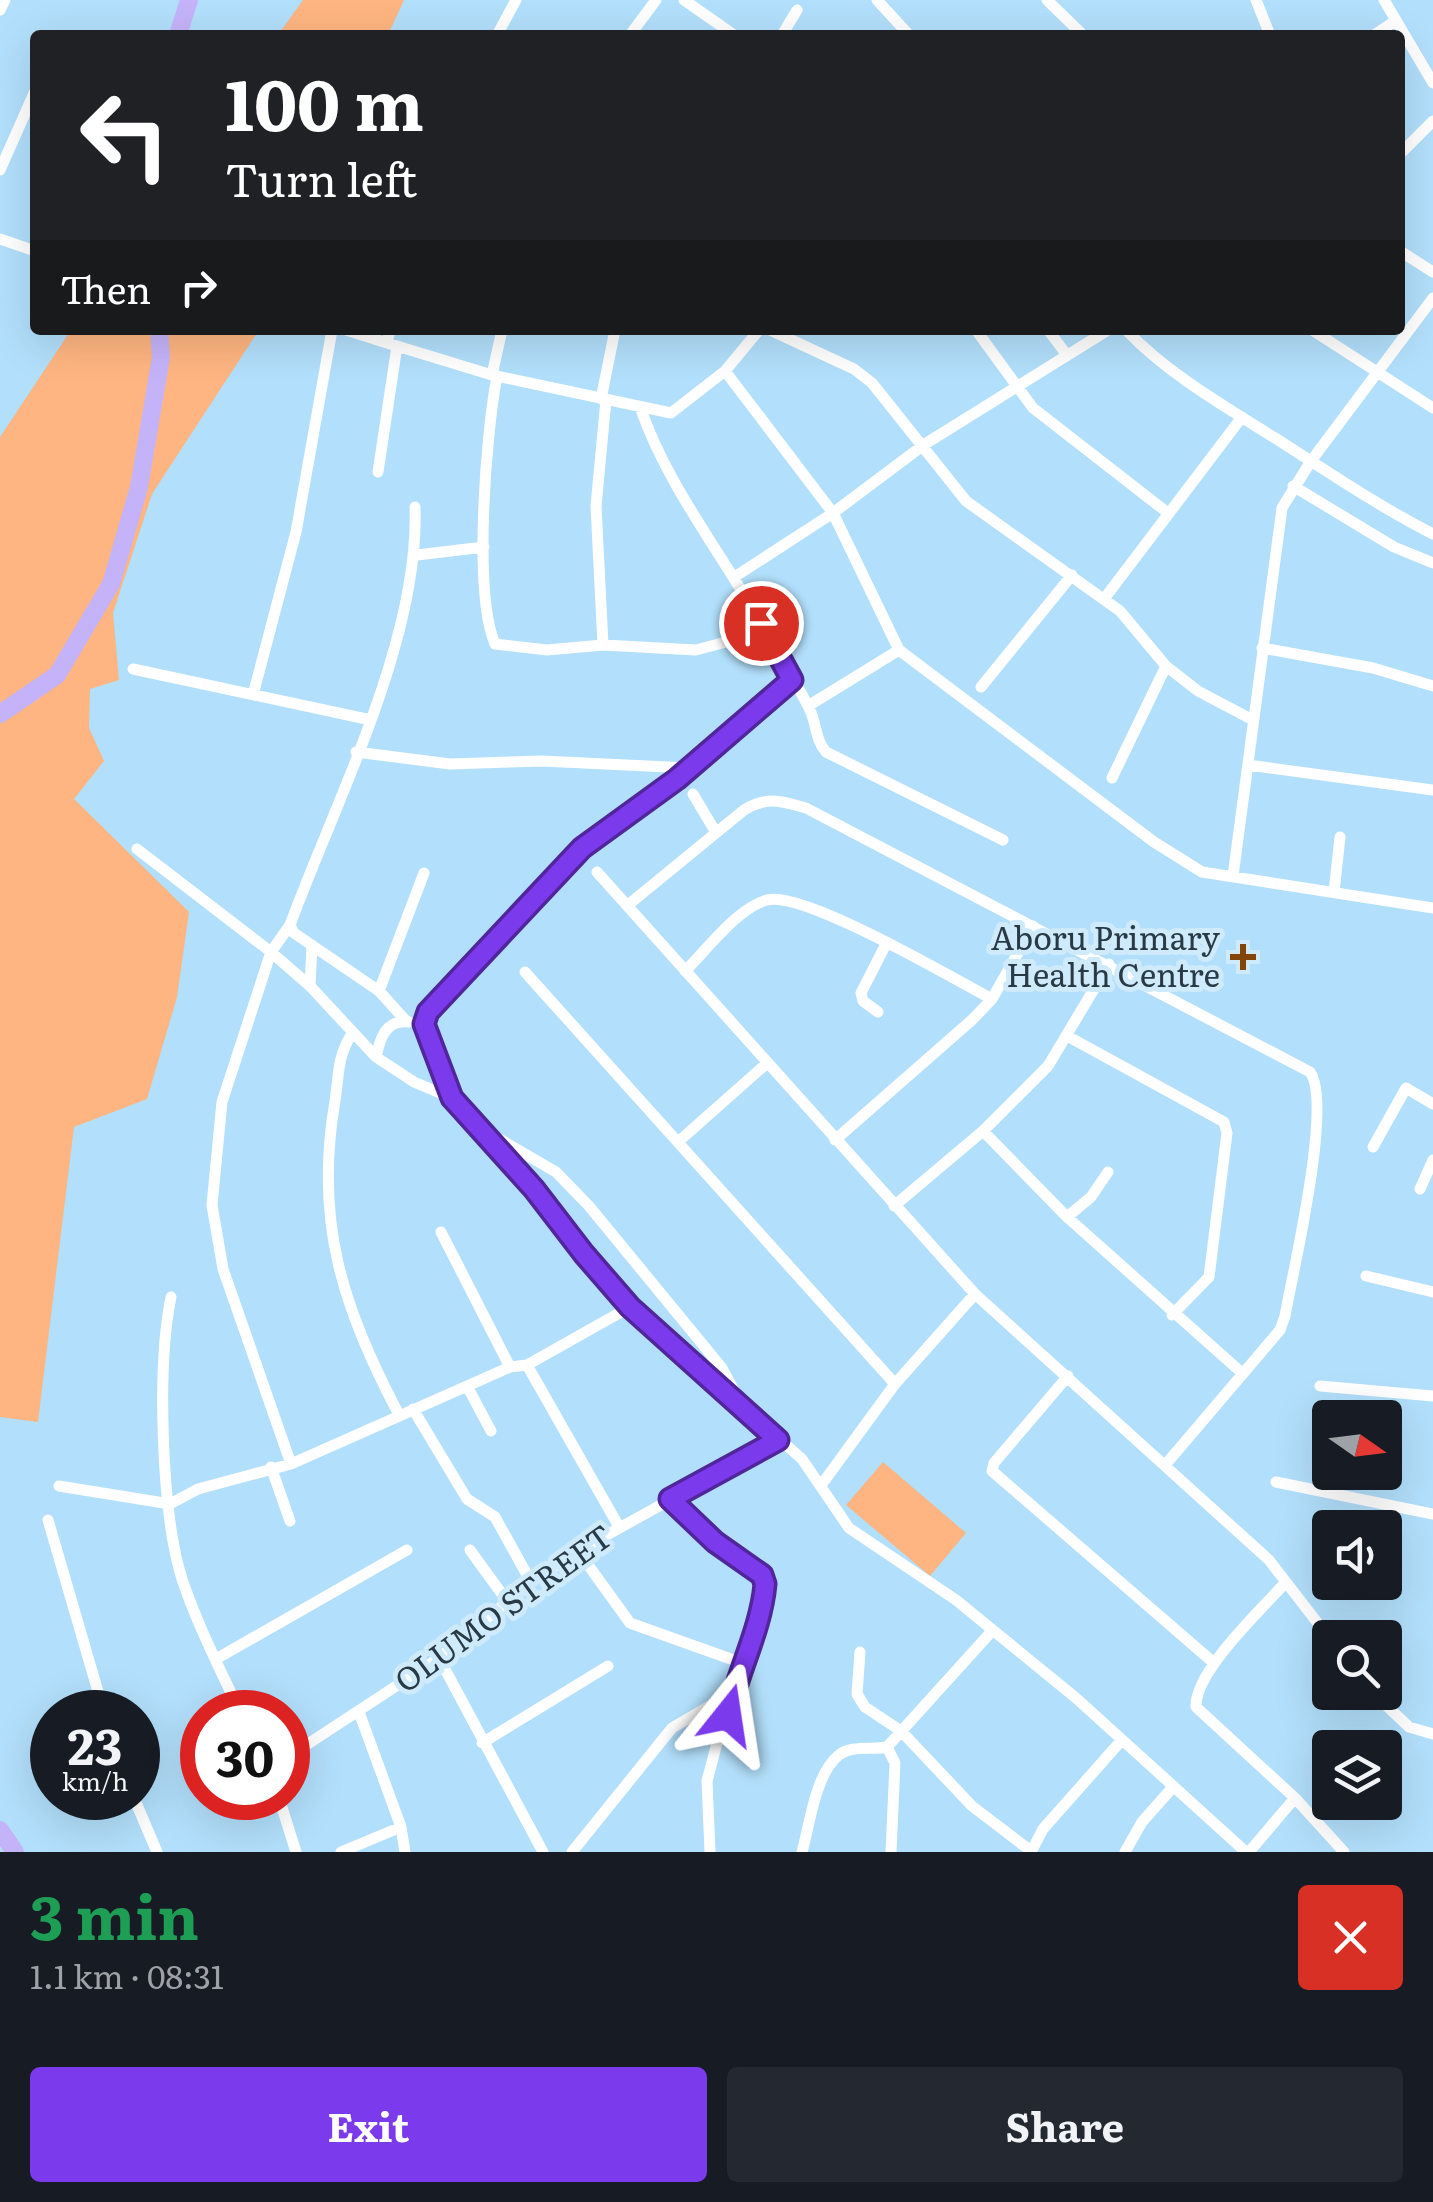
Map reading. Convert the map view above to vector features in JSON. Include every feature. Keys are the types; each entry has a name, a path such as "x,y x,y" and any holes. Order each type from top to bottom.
{"street":[{"path":"0,10 4,0"},
{"path":"500,30 516,0"},
{"path":"634,30 656,0"},
{"path":"684,0 727,30"},
{"path":"877,0 904,30"},
{"path":"1047,0 1078,30"},
{"path":"1256,0 1268,30"},
{"path":"1384,0 1400,30"},
{"path":"785,30 796,10"},
{"path":"1381,30 1394,21"},
{"path":"1405,38 1433,83"},
{"path":"0,170 30,103"},
{"path":"1405,149 1433,121"},
{"path":"0,238 30,249"},
{"path":"1405,254 1433,272"},
{"path":"1405,334 1433,298"},
{"path":"254,692 296,532 331,335"},
{"path":"501,335 487,438 484,547 495,644 548,650 603,645 696,650 726,642 761,623"},
{"path":"603,645 596,506 604,399 615,335"},
{"path":"378,472 391,340 495,375 640,408 677,412 725,371 754,335"},
{"path":"781,335 854,369 924,444 966,501 1130,619 1166,666 1198,691 1251,719"},
{"path":"980,335 1033,408 1168,514"},
{"path":"1052,335 1067,355"},
{"path":"736,576 832,513 924,444 1100,335"},
{"path":"1132,335 1172,370 1242,417 1433,534"},
{"path":"1320,335 1433,408"},
{"path":"1233,876 1279,520 1293,486 1405,335"},
{"path":"725,371 832,513 900,650 1177,859 1218,878 1233,876 1433,908"},
{"path":"640,408 653,444 685,506 736,576 808,706 819,744 826,752 1003,840"},
{"path":"1104,598 1242,417"},
{"path":"1293,486 1394,547 1433,563"},
{"path":"291,1464 223,1269 212,1205 222,1102 271,952 290,924 371,720 417,555 415,507"},
{"path":"417,555 484,547"},
{"path":"982,687 1072,575"},
{"path":"1262,648 1373,668 1433,686"},
{"path":"808,706 900,650"},
{"path":"1112,778 1166,666"},
{"path":"133,669 371,720"},
{"path":"792,680 689,768 582,848 428,1012 424,1024 452,1098 534,1189 630,1307 743,1407 822,1484 849,1528 956,1600 1076,1698 1120,1742 1248,1852 1296,1798"},
{"path":"356,752 450,764 542,761 689,768"},
{"path":"1248,765 1433,790"},
{"path":"692,794 715,832"},
{"path":"628,905 715,832 763,799 781,800 806,808 1109,964 1294,1064 1317,1082 1318,1130 1286,1316 1280,1330 1166,1464"},
{"path":"1334,892 1340,837"},
{"path":"137,849 271,952 310,986 376,1057 414,1082 452,1098"},
{"path":"597,872 975,1294 1269,1560 1315,1620"},
{"path":"379,990 424,873"},
{"path":"685,971 754,904 767,899 798,902 992,998"},
{"path":"290,924 312,945 379,990 407,1022"},
{"path":"835,1140 920,1069 992,998 1033,926"},
{"path":"878,1012 863,1001 861,993 886,944"},
{"path":"310,986 312,945"},
{"path":"894,1206 983,1131 1048,1066 1069,1037 1109,964"},
{"path":"525,972 895,1384"},
{"path":"376,1057 380,1036 389,1027 407,1022 424,1024"},
{"path":"351,1034 339,1055 327,1144 333,1254 364,1348 398,1413"},
{"path":"1069,1037 1224,1122 1227,1134 1209,1276 1172,1315"},
{"path":"678,1142 766,1064"},
{"path":"1373,1148 1406,1088 1433,1104"},
{"path":"480,1129 556,1172 722,1368 743,1407"},
{"path":"983,1131 1066,1218 1242,1373"},
{"path":"1420,1189 1433,1160"},
{"path":"534,1189 542,1166"},
{"path":"1066,1218 1091,1197 1108,1172"},
{"path":"441,1232 510,1367"},
{"path":"1366,1276 1433,1292"},
{"path":"822,1484 895,1384 975,1294"},
{"path":"171,1297 165,1382 170,1504 182,1577 230,1690"},
{"path":"59,1486 170,1504 198,1489 291,1464 398,1413 510,1367 527,1365 630,1307"},
{"path":"527,1365 618,1526"},
{"path":"1068,1376 994,1463 992,1471 1214,1664"},
{"path":"467,1386 491,1431"},
{"path":"1320,1386 1433,1396"},
{"path":"413,1409 467,1499 495,1517 531,1582"},
{"name":"OLUMO STREET","path":"310,1743 439,1658 531,1582 578,1551 778,1440"},
{"path":"270,1467 290,1521"},
{"path":"1276,1482 1433,1514"},
{"path":"670,1499 715,1542 762,1575 764,1598 730,1694 707,1780 710,1852"},
{"path":"48,1520 98,1690"},
{"path":"216,1659 407,1550"},
{"path":"470,1550 507,1601"},
{"path":"578,1551 630,1623 742,1663"},
{"path":"1285,1583 1214,1664 1195,1697 1199,1714 1296,1798 1344,1852"},
{"path":"802,1852 822,1780 839,1755 853,1749 886,1747 992,1631"},
{"path":"860,1652 859,1700 901,1732 972,1806 1031,1852 1054,1816 1120,1742"},
{"path":"439,1658 543,1852"},
{"path":"482,1743 608,1666"},
{"path":"572,1852 672,1728 730,1694"},
{"path":"1390,1710 1408,1728 1433,1734"},
{"path":"359,1712 401,1827 405,1852"},
{"path":"886,1747 895,1764 891,1852"},
{"path":"1125,1852 1142,1822 1173,1787"},
{"path":"144,1820 158,1852"},
{"path":"286,1820 296,1852"},
{"path":"341,1852 401,1827"}],"shaded area":[{"path":"303,0 404,0 390,30 282,30"},
{"path":"68,335 256,335 152,494 113,613 119,680 90,689 89,728 104,761 74,799 189,912 177,997 147,1099 74,1127 38,1422 0,1417 0,437"},
{"path":"883,1462 966,1533 930,1576 846,1505"}],"waterway":[{"path":"180,30 189,0"},
{"path":"0,714 57,675 111,584 139,487 161,357 159,335"},
{"path":"0,1830 15,1852"}],"place":[{"name":"Aboru Primary Health Centre","path":"1243,957"}],"route":[{"path":"728,1715 730,1694 752,1640 765,1584 762,1575 698,1528 670,1499 778,1440 630,1307 584,1254 534,1189 452,1098 424,1024 428,1012 487,946 582,848 677,779 792,680 761,623"}]}
